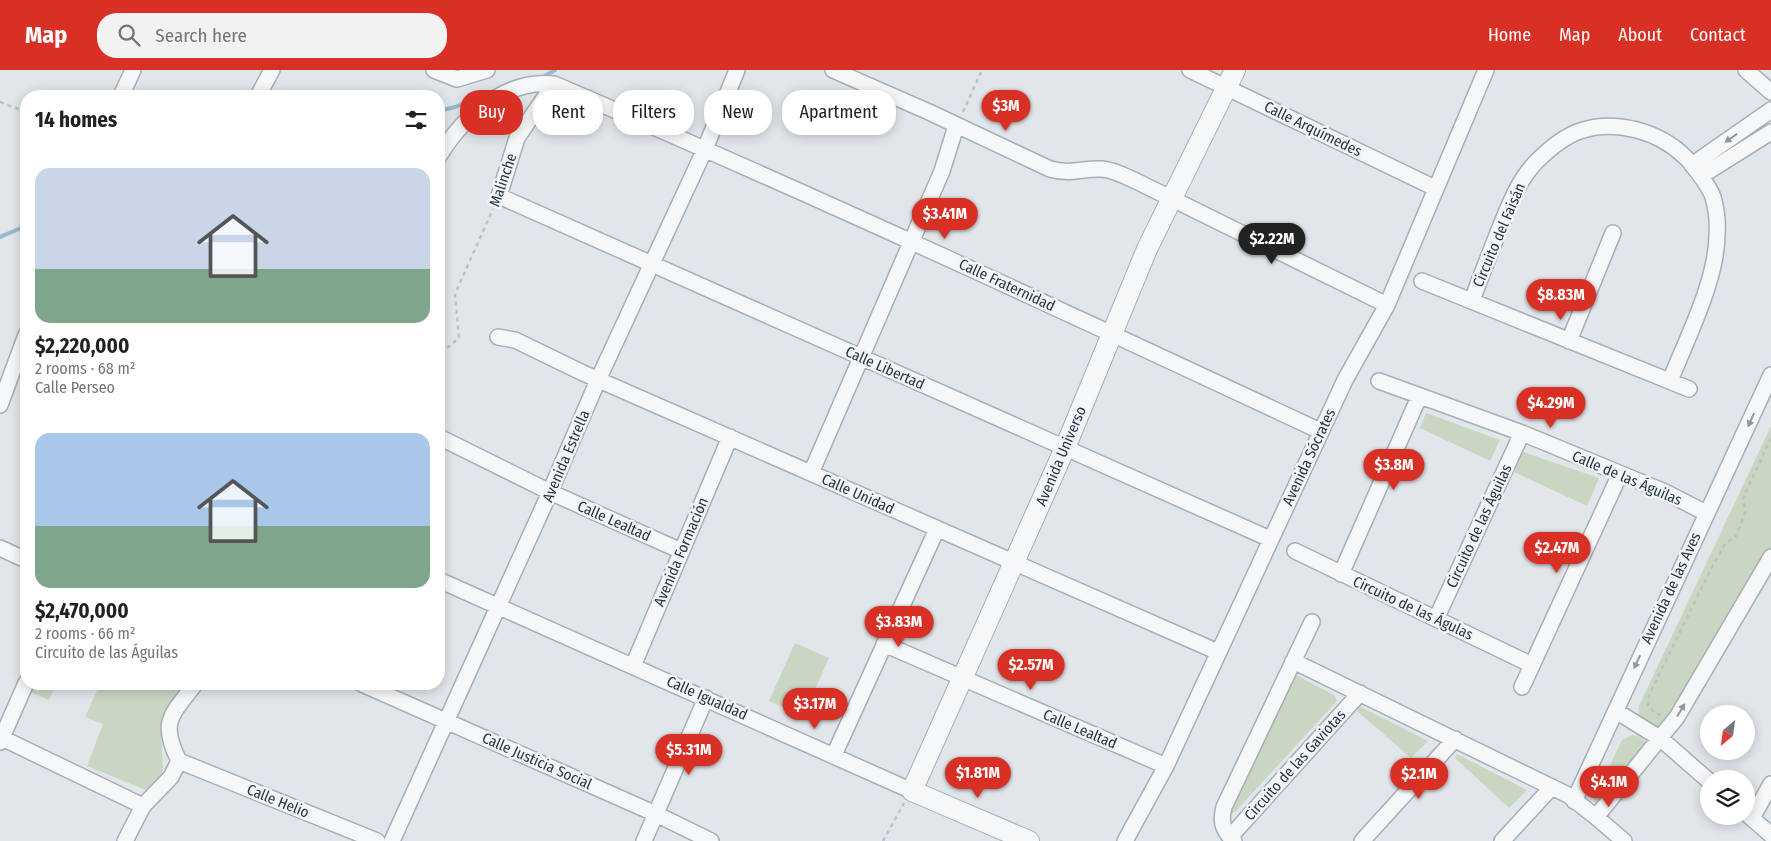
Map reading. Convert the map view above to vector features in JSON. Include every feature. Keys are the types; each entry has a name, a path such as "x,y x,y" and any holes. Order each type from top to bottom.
{"street":[{"path":"124,90 133,70"},
{"path":"261,90 272,70"},
{"path":"434,70 456,79 487,70"},
{"name":"Avenida Estrella","path":"392,841 550,492 598,380 705,148 738,70"},
{"path":"833,70 1050,168 1069,172 1102,169 1114,171 1171,197 1387,305"},
{"name":"Calle Arquímedes","path":"1190,70 1231,79 1435,188"},
{"path":"1746,70 1771,92"},
{"name":"Avenida Sócrates","path":"1124,841 1166,766 1345,380 1387,305 1484,71"},
{"path":"445,148 469,118 480,108 501,95 544,79"},
{"name":"Calle Fraternidad","path":"544,79 705,148 1113,334 1320,431"},
{"name":"Malinche","path":"500,196 517,138 544,79"},
{"name":"Avenida Universo","path":"912,790 1065,448 1147,248 1231,79"},
{"path":"1696,171 1771,110"},
{"path":"811,473 942,171 956,126"},
{"name":"Circuito del Faisán","path":"1472,301 1512,197 1536,162 1553,146 1568,136 1598,128 1620,127 1654,136 1670,144 1686,157 1712,195 1718,234 1716,252 1702,300 1670,381"},
{"path":"1696,171 1771,132"},
{"name":"Calle Libertad","path":"500,196 1270,539"},
{"path":"1570,341 1613,233"},
{"name":"Circuito del Faisán","path":"1422,281 1689,389"},
{"name":"Calle Unidad","path":"498,337 515,340 598,380 1218,652"},
{"path":"0,405 20,351"},
{"name":"Avenida de las Aves","path":"1574,801 1771,375"},
{"name":"Calle de las Águilas","path":"1379,381 1522,433 1665,492 1706,513"},
{"path":"1341,574 1419,397"},
{"name":"Circuito de las Águilas","path":"1436,619 1522,433"},
{"name":"Avenida Formación","path":"632,666 730,437"},
{"name":"Calle Lealtad","path":"445,440 550,492 682,551"},
{"path":"1522,687 1620,474"},
{"path":"834,755 937,529"},
{"path":"0,548 20,557"},
{"name":"Circuito de las Águlas","path":"1295,551 1532,665"},
{"path":"1596,817 1677,717 1771,557"},
{"name":"Calle Igualdad","path":"445,583 1029,841"},
{"name":"Circuito de las Gaviotas","path":"1312,622 1224,807 1223,828 1232,839 1360,693"},
{"name":"Calle Lealtad","path":"884,644 1166,766"},
{"name":"Circuito de las Gaviotas","path":"1293,661 1568,795 1624,841"},
{"path":"23,690 1,740 143,806"},
{"path":"125,841 143,806 172,777 179,760 169,739 168,728 174,711 190,690"},
{"name":"Calle Justicia Social","path":"375,690 656,814 711,841"},
{"path":"644,841 706,698"},
{"path":"1616,711 1661,739 1700,773"},
{"path":"1362,841 1455,739"},
{"name":"Calle Helio","path":"179,760 377,841"},
{"path":"1755,807 1771,784"},
{"path":"1502,841 1552,787"},
{"path":"1755,821 1771,835"}],"path":[{"path":"956,126 982,70"},
{"path":"0,102 20,110"},
{"name":"Malinche","path":"445,348 459,338 455,294 484,227 500,196"},
{"path":"1664,716 1655,713 1648,705 1650,696 1711,569 1725,544 1736,536 1745,513 1743,498 1771,438"},
{"path":"883,841 912,790"}],"green space":[{"path":"1426,413 1500,440 1490,461 1420,428"},
{"path":"1771,426 1771,560 1667,729 1653,728 1641,721 1638,708"},
{"path":"1523,452 1599,478 1587,506 1514,472"},
{"path":"795,643 829,658 803,716 769,701"},
{"path":"1294,674 1334,695 1337,701 1236,811 1231,814 1230,808"},
{"path":"25,690 53,690 49,700"},
{"path":"97,690 180,690 167,710 161,731 163,771 153,793 87,766 103,724 85,717"},
{"path":"1359,706 1428,741 1411,758 1356,710"},
{"path":"1632,735 1642,738 1648,746 1598,805 1594,799 1622,740"},
{"path":"1457,754 1527,790 1509,808 1454,757"}],"waterway":[{"path":"543,77 555,70"},
{"path":"445,110 460,105"},
{"path":"0,237 20,229"}]}
